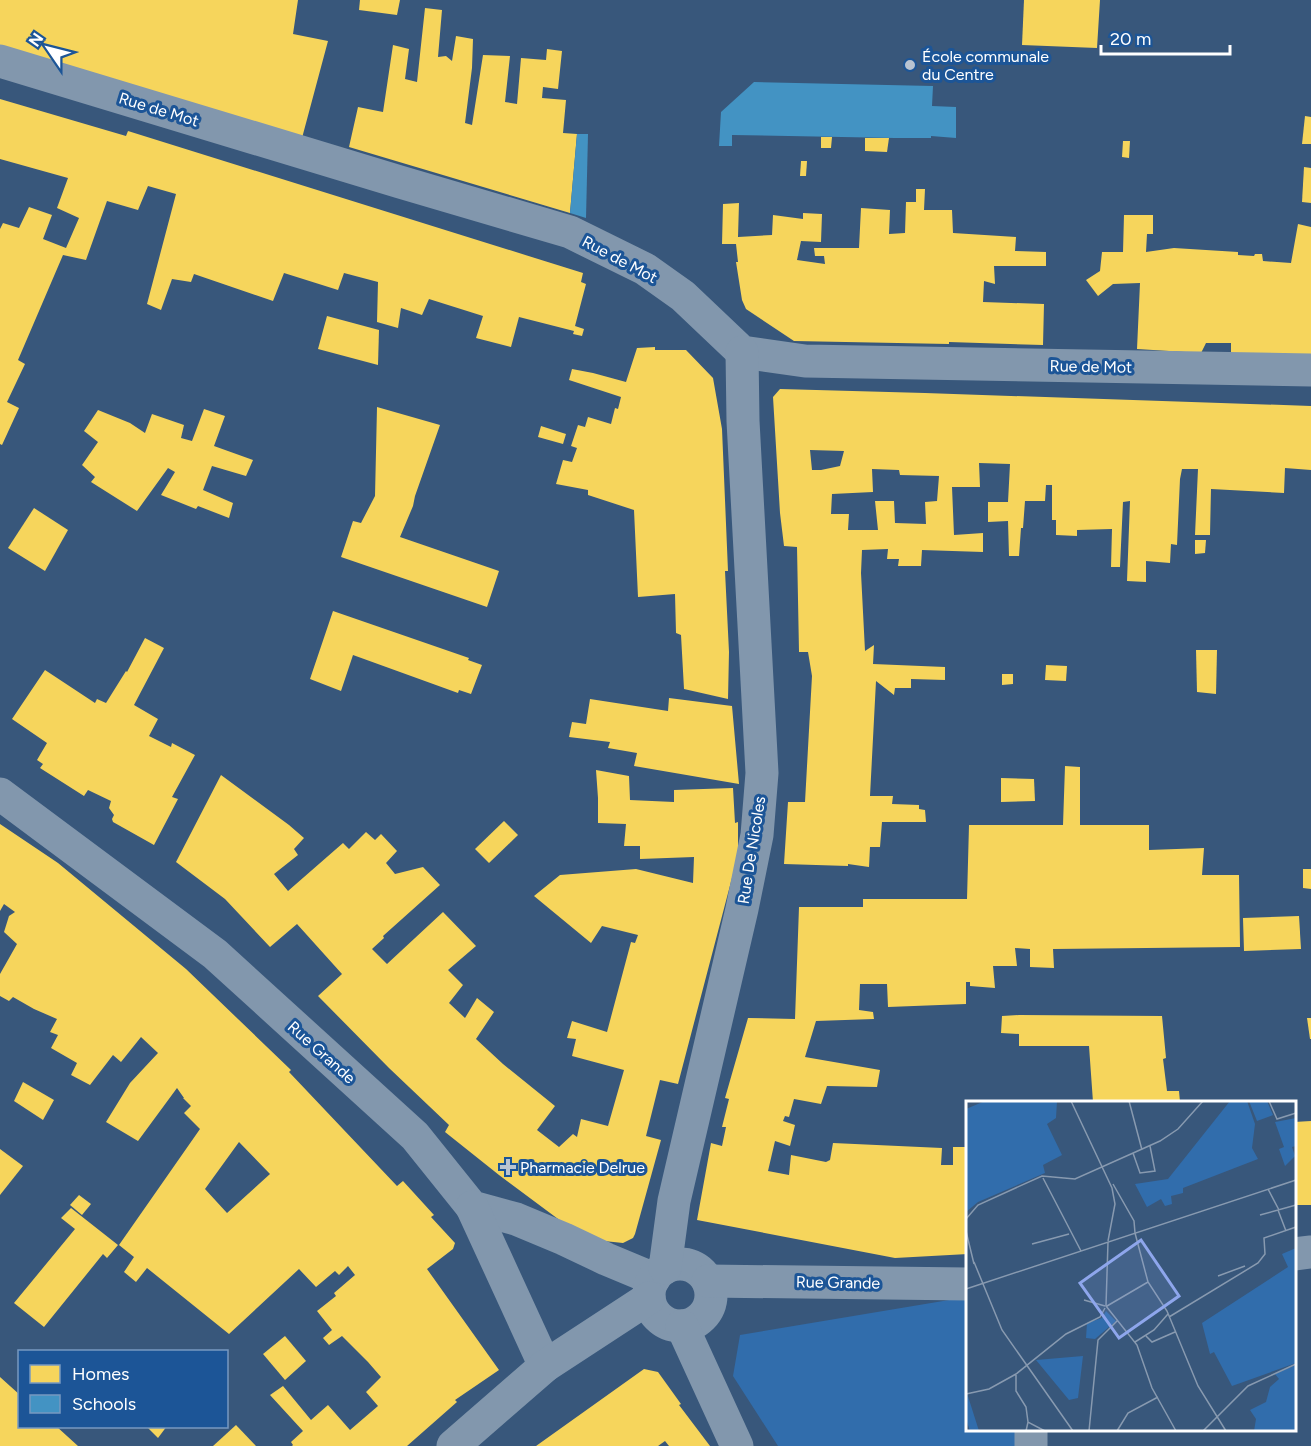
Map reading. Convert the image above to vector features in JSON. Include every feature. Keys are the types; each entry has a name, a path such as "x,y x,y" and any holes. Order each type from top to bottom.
{"street":[{"name":"Rue de Mot","path":"0,61 400,183 570,232 645,269 683,296 742,352 805,361 1311,370"},
{"name":"Rue De Nicoles","path":"656,1282 757,835 762,772 743,421 742,352"},
{"name":"Rue Grande","path":"0,794 215,954 415,1136 472,1207 545,1366"},
{"path":"472,1207 516,1219 656,1282"},
{"path":"1296,1254 1311,1252"},
{"path":"453,1446 545,1366 677,1264 700,1271 708,1281 711,1293 710,1305 704,1316 694,1323 682,1326 670,1325 660,1319 652,1309 656,1282"},
{"name":"Rue Grande","path":"708,1281 966,1284"},
{"path":"682,1326 737,1446"}],"shaded area":[{"path":"966,1297 966,1431 1017,1431 1017,1446 778,1446 733,1376 740,1335"}],"building: Homes":[{"path":"0,0 298,0 293,34 328,41 302,138 0,45"},
{"path":"360,0 400,0 397,15 359,10"},
{"path":"1024,0 1100,0 1097,48 1022,45"},
{"path":"425,8 442,10 438,57 446,56 452,61 456,36 473,39 465,123 472,125 483,55 510,56 505,102 517,104 521,58 546,60 547,49 562,51 558,89 543,87 542,98 566,100 563,133 577,134 570,213 349,147 358,107 383,112 393,45 409,49 405,79 417,82"},
{"path":"0,99 126,136 128,131 583,273 581,282 586,284 575,326 584,329 582,336 573,334 574,331 519,317 511,347 476,338 483,316 429,299 422,315 401,308 398,328 377,322 378,282 344,273 338,290 284,273 273,301 194,274 191,282 172,279 161,310 147,304 176,194 148,186 138,210 107,201 86,260 63,255 18,360 25,364 7,402 19,408 2,445 0,444 0,229 3,223 19,228 29,207 52,215 43,239 66,248 79,218 57,208 68,178 0,159"},
{"path":"1305,116 1311,117 1311,144 1302,144"},
{"path":"821,137 832,137 831,148 821,148"},
{"path":"865,138 889,138 887,152 865,151"},
{"path":"1123,141 1130,141 1129,158 1122,157"},
{"path":"801,161 807,161 806,176 800,176"},
{"path":"1304,167 1311,168 1311,203 1302,202"},
{"path":"916,189 925,189 924,210 952,210 953,233 1016,237 1015,251 1046,252 1046,266 994,266 995,284 984,281 983,302 1044,304 1043,345 794,341 746,309 742,300 736,262 738,262 736,244 722,244 723,204 739,203 738,237 772,235 773,215 803,219 803,213 822,214 821,242 801,241 797,260 825,264 824,256 815,256 814,248 859,248 861,208 890,210 889,234 905,233 906,202 916,202"},
{"path":"1124,215 1153,215 1153,234 1147,234 1146,252 1174,248 1238,252 1238,255 1262,254 1263,261 1291,263 1298,224 1311,227 1311,357 1231,353 1231,343 1206,343 1201,353 1137,349 1140,283 1113,284 1098,296 1086,280 1100,271 1102,252 1123,252"},
{"path":"327,316 379,330 378,365 318,349"},
{"path":"655,347 655,350 686,350 713,378 722,429 728,571 725,571 729,652 728,699 684,689 681,635 676,633 675,594 638,597 634,510 588,495 588,490 556,484 563,460 572,462 577,448 571,446 578,425 585,427 588,417 611,424 615,408 618,409 621,397 569,380 572,369 626,382 637,348"},
{"path":"780,389 1311,406 1311,470 1285,468 1284,493 1211,489 1210,535 1195,535 1198,469 1182,469 1177,545 1171,544 1170,563 1146,561 1146,582 1127,581 1130,501 1123,502 1120,567 1111,567 1112,529 1077,530 1077,536 1056,535 1056,520 1052,520 1052,485 1046,485 1045,501 1025,501 1019,556 1009,556 1008,521 988,522 988,502 1008,502 1010,464 979,463 980,487 952,487 954,535 983,533 983,552 922,550 921,566 898,566 899,559 887,559 888,549 862,550 865,651 874,645 873,664 945,667 945,680 911,679 911,688 895,688 894,695 876,681 870,796 893,796 892,804 919,805 919,809 925,810 926,822 882,822 880,847 870,847 869,867 848,864 848,866 784,864 788,802 805,802 812,676 808,652 799,652 797,547 784,546 773,397","holes":["810,450 844,451 840,466 812,470","872,469 899,470 900,475 939,476 937,501 925,502 926,524 895,523 894,501 875,501 878,530 848,530 849,514 831,514 832,494 873,492"]},
{"path":"377,407 440,425 413,506 400,537 499,571 487,607 341,557 353,521 361,523 375,496"},
{"path":"204,409 225,416 214,446 253,460 246,476 212,466 203,490 233,503 229,518 198,506 196,509 161,495 175,472 168,468 137,511 91,482 95,477 82,465 98,442 84,431 98,410 130,423 145,433 152,414 184,425 181,438 192,441"},
{"path":"541,426 566,434 563,444 538,437"},
{"path":"34,508 68,530 45,571 8,548"},
{"path":"1195,540 1206,540 1205,553 1195,554"},
{"path":"333,611 469,658 468,660 482,665 471,694 459,690 458,693 353,655 341,691 310,679"},
{"path":"145,638 164,648 134,705 158,719 149,736 171,747 172,743 195,755 172,797 178,799 154,845 113,822 114,815 109,808 111,801 88,790 84,796 40,768 43,764 37,760 47,743 12,719 45,670 95,703 97,699 106,703 127,672"},
{"path":"1196,650 1217,650 1216,694 1197,692"},
{"path":"1046,665 1067,666 1066,681 1045,680"},
{"path":"1002,674 1013,674 1013,684 1002,685"},
{"path":"669,698 732,706 739,784 634,766 637,753 608,748 610,742 569,737 572,722 586,724 590,699 668,711"},
{"path":"1065,766 1080,767 1080,825 1149,825 1149,850 1204,848 1202,875 1239,875 1240,947 1053,949 1054,968 1030,967 1030,949 1015,948 1017,966 993,966 995,988 970,986 970,982 966,982 966,1004 888,1007 887,984 860,984 859,1010 873,1012 874,1019 816,1021 805,1057 880,1070 877,1087 827,1086 821,1104 794,1099 789,1117 785,1116 783,1121 795,1125 790,1146 775,1141 768,1171 789,1175 791,1155 826,1162 830,1160 833,1143 942,1148 941,1165 953,1165 953,1147 966,1147 966,1254 895,1258 697,1220 711,1143 722,1146 726,1127 722,1127 729,1099 725,1098 748,1018 795,1019 799,907 863,907 863,899 967,899 969,825 1063,825"},
{"path":"596,770 629,776 630,800 674,802 674,790 733,788 735,823 738,822 738,855 678,1084 660,1080 646,1136 661,1140 635,1234 633,1238 623,1243 585,1239 445,1132 449,1125 318,996 342,974 297,924 270,947 225,899 176,862 221,775 304,838 294,849 298,855 274,874 288,891 343,843 349,849 366,832 375,840 381,834 397,851 386,863 395,874 423,867 440,885 383,936 384,938 372,949 387,964 443,912 476,946 448,970 463,985 449,1003 465,1018 477,998 494,1012 476,1039 555,1106 537,1130 559,1147 573,1134 577,1137 581,1119 608,1126 624,1070 572,1056 576,1039 567,1038 572,1021 607,1032 631,942 635,943 638,935 602,926 591,943 534,896 560,875 636,869 693,883 694,857 640,859 640,846 624,846 626,824 598,823"},
{"path":"1001,778 1034,779 1035,801 1001,802"},
{"path":"504,821 518,835 489,863 475,849"},
{"path":"0,824 58,863 186,969 291,1070 289,1072 397,1186 403,1181 434,1215 431,1217 455,1243 453,1249 427,1269 499,1370 455,1400 457,1402 407,1446 292,1446 291,1442 303,1431 270,1395 283,1386 311,1420 328,1405 350,1430 378,1406 366,1392 381,1377 342,1336 329,1345 323,1338 332,1330 317,1311 336,1296 334,1293 355,1275 348,1266 339,1275 335,1271 316,1287 299,1269 229,1334 147,1268 136,1282 124,1272 134,1257 119,1245 200,1129 184,1113 191,1106 177,1088 138,1141 106,1122 130,1083 158,1053 141,1037 121,1062 113,1055 90,1085 71,1075 77,1063 51,1048 58,1035 50,1032 57,1019 13,997 9,1001 0,996 0,974 17,944 4,932 9,916 15,912 4,904 0,911","holes":["239,1142 270,1174 227,1213 205,1189"]},
{"path":"1303,869 1311,869 1311,889 1303,888"},
{"path":"1299,916 1301,949 1244,951 1243,918"},
{"path":"1002,1016 1162,1016 1166,1058 1163,1059 1167,1091 1179,1091 1180,1101 1093,1101 1089,1046 1019,1046 1019,1034 1001,1033"},
{"path":"1307,1018 1311,1018 1311,1039 1310,1039"},
{"path":"23,1082 54,1100 43,1120 14,1101"},
{"path":"1311,1121 1311,1205 1296,1205 1296,1122"},
{"path":"0,1149 23,1166 0,1195"},
{"path":"79,1195 91,1204 82,1215 70,1205"},
{"path":"71,1208 118,1245 107,1258 103,1254 44,1327 14,1303 75,1229 61,1218"},
{"path":"285,1336 306,1361 285,1380 263,1354"},
{"path":"644,1369 658,1372 710,1446 669,1446 665,1441 658,1446 536,1446"},
{"path":"0,1377 18,1393 18,1428 58,1428 78,1446 0,1446"},
{"path":"236,1425 256,1446 213,1446"},
{"path":"148,1428 166,1428 158,1438"}],"building: Schools":[{"path":"754,82 933,86 932,106 956,107 956,138 732,135 732,146 719,146 721,112"},
{"path":"577,134 588,134 586,218 570,213"}],"place":[{"name":"École communale du Centre","path":"910,65"},
{"name":"Pharmacie Delrue","path":"508,1167"}]}
